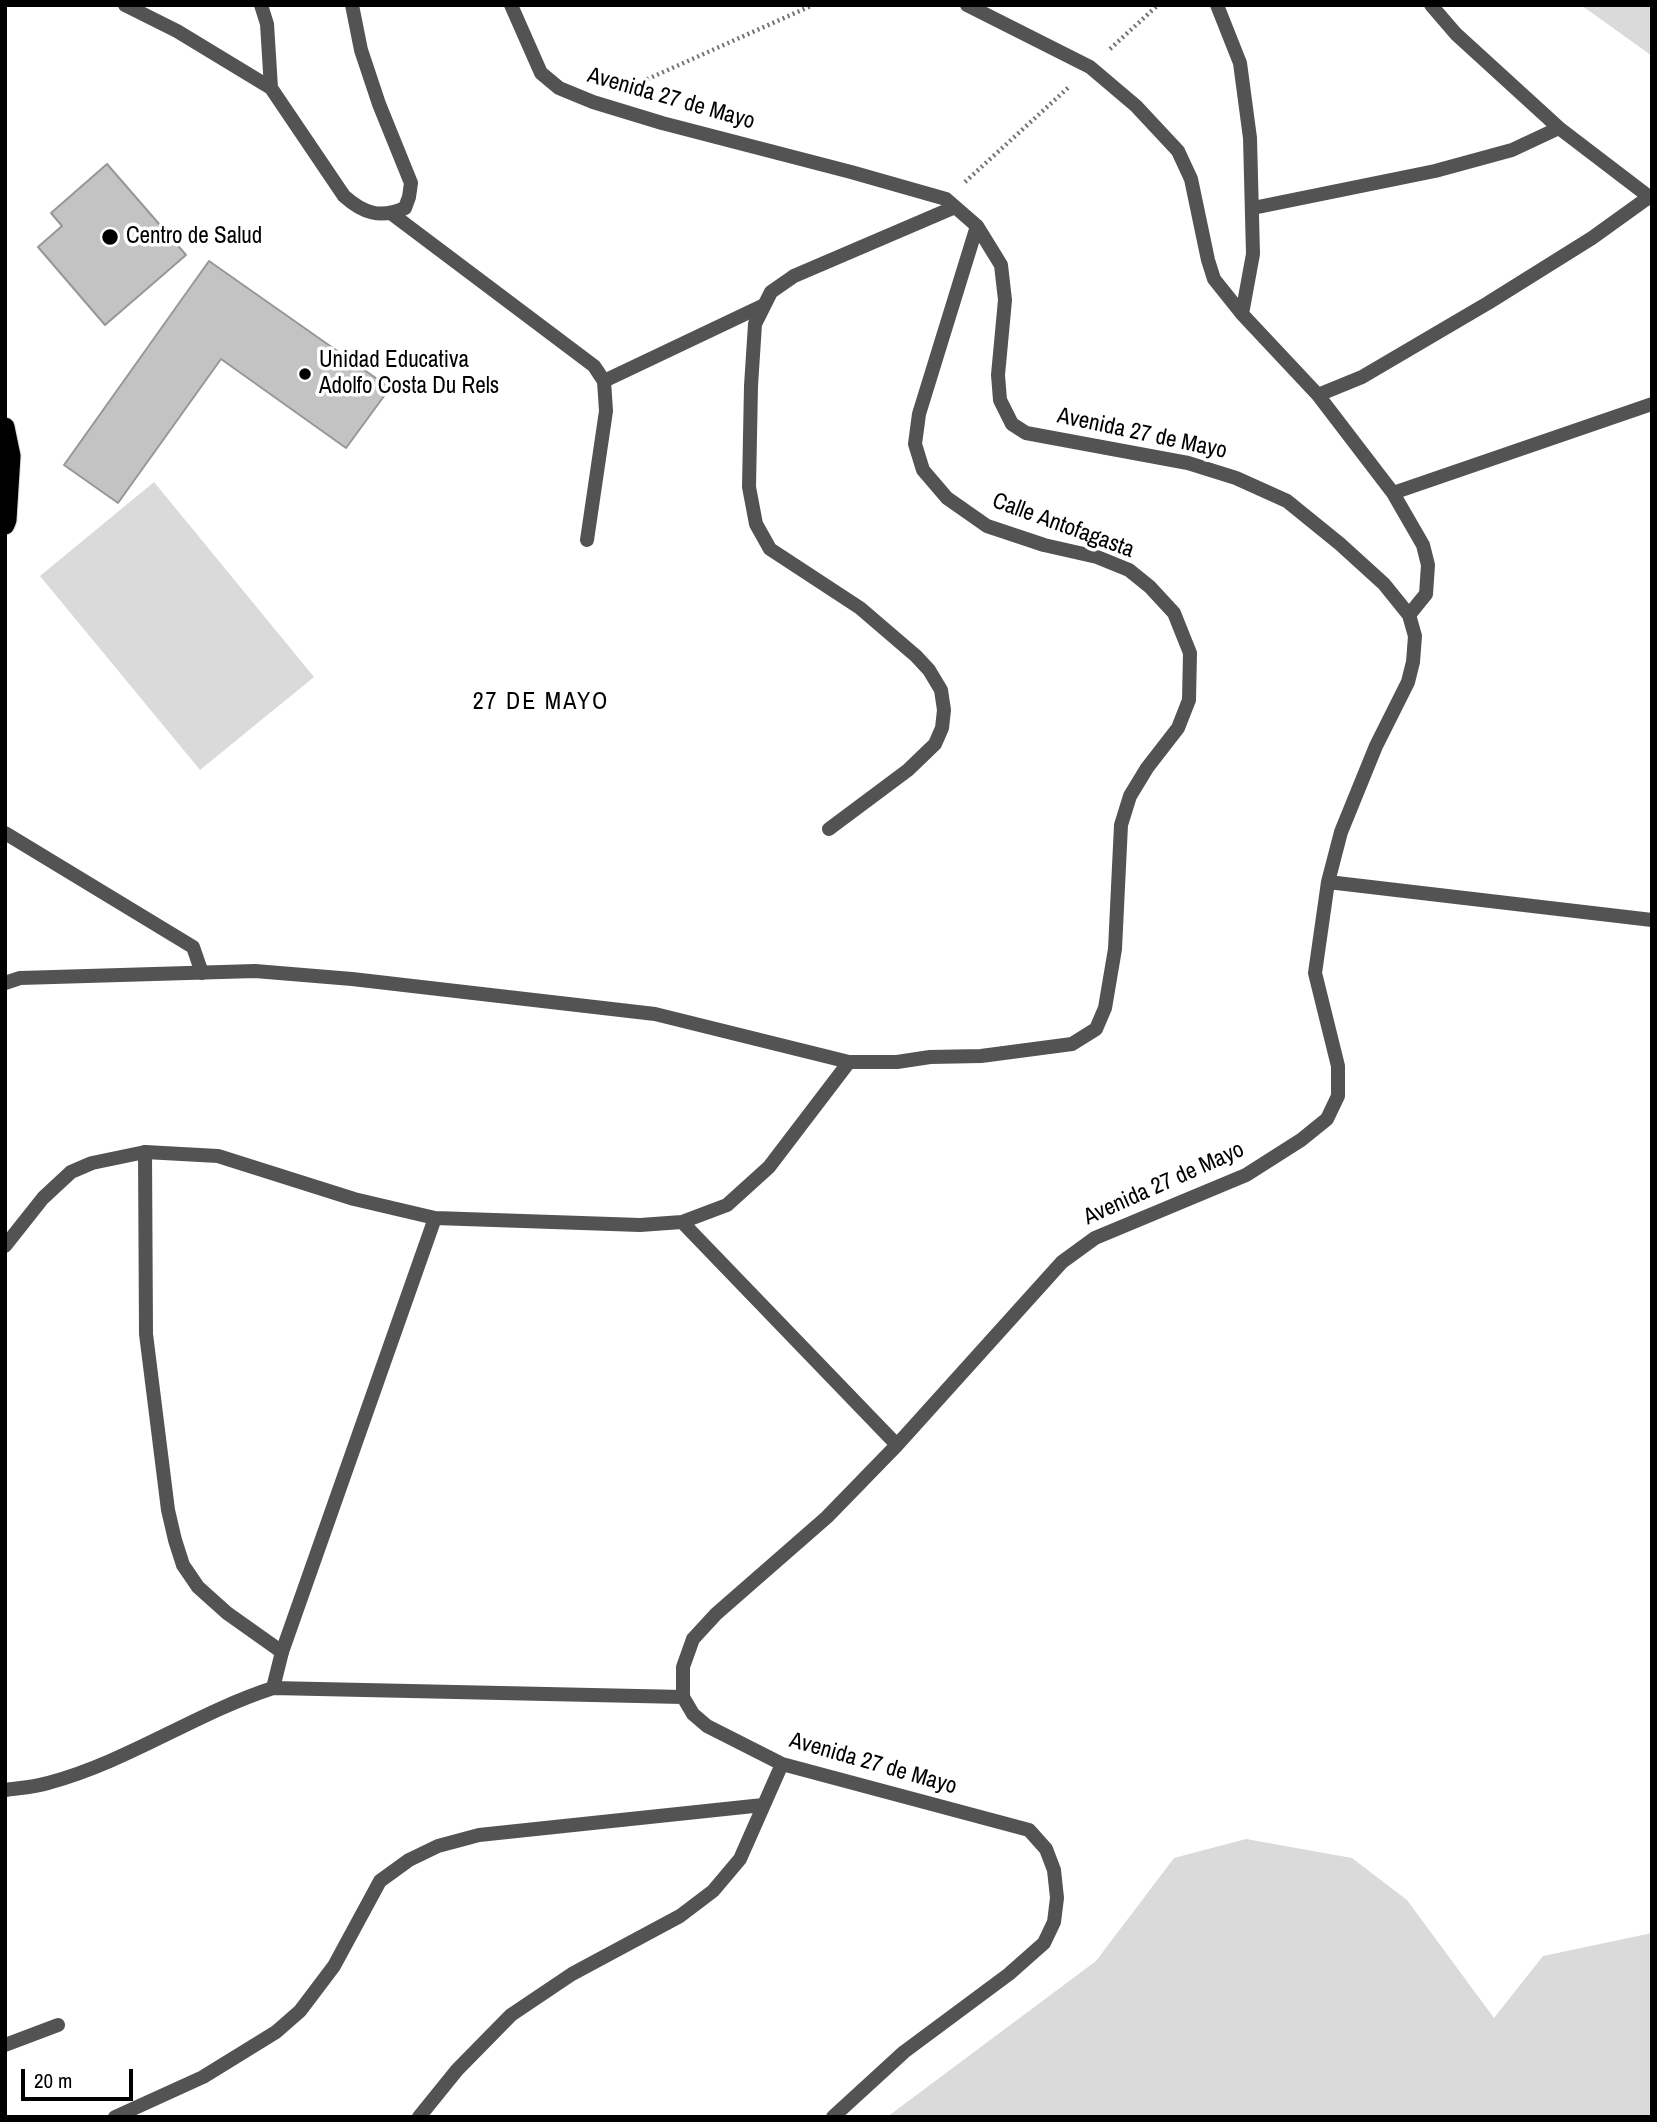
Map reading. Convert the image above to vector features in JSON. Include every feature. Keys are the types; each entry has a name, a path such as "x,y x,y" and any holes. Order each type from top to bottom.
{"highway":[{"path":"5,427 11,456 5,525"}],"street":[{"path":"125,5 177,31 271,88 344,196 357,208 373,213 392,214 405,208 411,183 379,104 361,50 352,5"},
{"path":"261,5 267,24 271,88"},
{"name":"Avenida 27 de Mayo","path":"511,5 541,73 558,88 593,102 662,123 851,172 951,203 976,226 1002,265 1004,300 998,375 1000,400 1012,424 1026,433 1188,463 1236,478 1287,501 1384,584 1409,615 1415,636 1408,682 1371,758 1341,832 1328,882 1315,973 1338,1066 1338,1096 1327,1119 1301,1140 1247,1175 1095,1238 1062,1262 897,1445 827,1517 716,1614 693,1639 683,1667 683,1697 693,1714 707,1727 782,1764 1029,1830 1046,1849 1054,1870 1057,1898 1054,1922 1044,1943 1009,1974 904,2052 833,2117"},
{"path":"967,5 1090,67 1136,106 1178,151 1191,179 1214,279 1241,314 1318,395 1393,494 1423,545 1428,565 1426,594 1409,615"},
{"path":"1217,5 1240,63 1250,138 1253,254 1241,314"},
{"path":"1318,395 1362,377 1488,303 1650,198 1559,128 1456,34 1431,5"},
{"path":"1253,208 1434,171 1512,150 1559,128"},
{"path":"829,829 908,770 935,744 942,728 944,710 940,690 929,670 916,656 860,608 770,549 756,524 749,487 755,324 771,292 794,276 951,203"},
{"path":"392,214 594,366 604,381 606,411 586,540"},
{"name":"Calle Antofagasta","path":"5,984 20,978 254,971 352,979 655,1014 849,1062 897,1062 930,1057 981,1056 1072,1044 1096,1029 1105,1008 1115,949 1121,825 1130,796 1178,727 1189,700 1190,653 1174,613 1150,587 1129,570 1097,557 1044,545 987,526 947,498 923,470 915,444 919,414 976,226"},
{"path":"604,381 762,306"},
{"path":"1393,494 1652,404"},
{"path":"5,833 193,947 202,973"},
{"path":"1328,882 1652,920"},
{"path":"5,1246 43,1198 71,1172 92,1163 145,1152 218,1156 354,1199 435,1218 640,1224 682,1222 727,1205 769,1167 849,1062"},
{"path":"145,1152 146,1334 168,1510 175,1540 183,1565 198,1587 227,1613 282,1652"},
{"path":"274,1688 282,1652 435,1218"},
{"path":"682,1222 897,1445"},
{"path":"5,1790 47,1784 108,1762 243,1698 274,1688 683,1697"},
{"path":"419,2117 457,2070 511,2015 572,1974 680,1916 713,1891 740,1859 782,1764"},
{"path":"115,2117 203,2077 276,2032 300,2011 334,1966 380,1881 419,1855 438,1846 480,1835 763,1805"},
{"path":"5,2045 58,2025"}],"path":[{"path":"593,102 813,5"},
{"path":"951,203 1090,67 1158,5"}],"shaded area":[{"path":"1581,5 1652,5 1652,56"},
{"path":"154,482 314,677 200,770 40,576"},
{"path":"1246,1839 1352,1858 1407,1900 1494,2018 1543,1956 1652,1933 1652,2117 887,2117 1096,1961 1174,1858"}],"building":[{"name":"Centro de Salud","path":"107,164 186,255 105,325 38,247 62,226 51,213"},
{"name":"Unidad Educativa Adolfo Costa Du Rels","path":"209,261 390,388 346,448 221,359 118,503 64,465"}],"place":[{"name":"Centro de Salud","path":"110,237"},
{"name":"Unidad Educativa Adolfo Costa Du Rels","path":"305,374"}],"district":[{"name":"27 DE MAYO","path":"541,703"}]}
